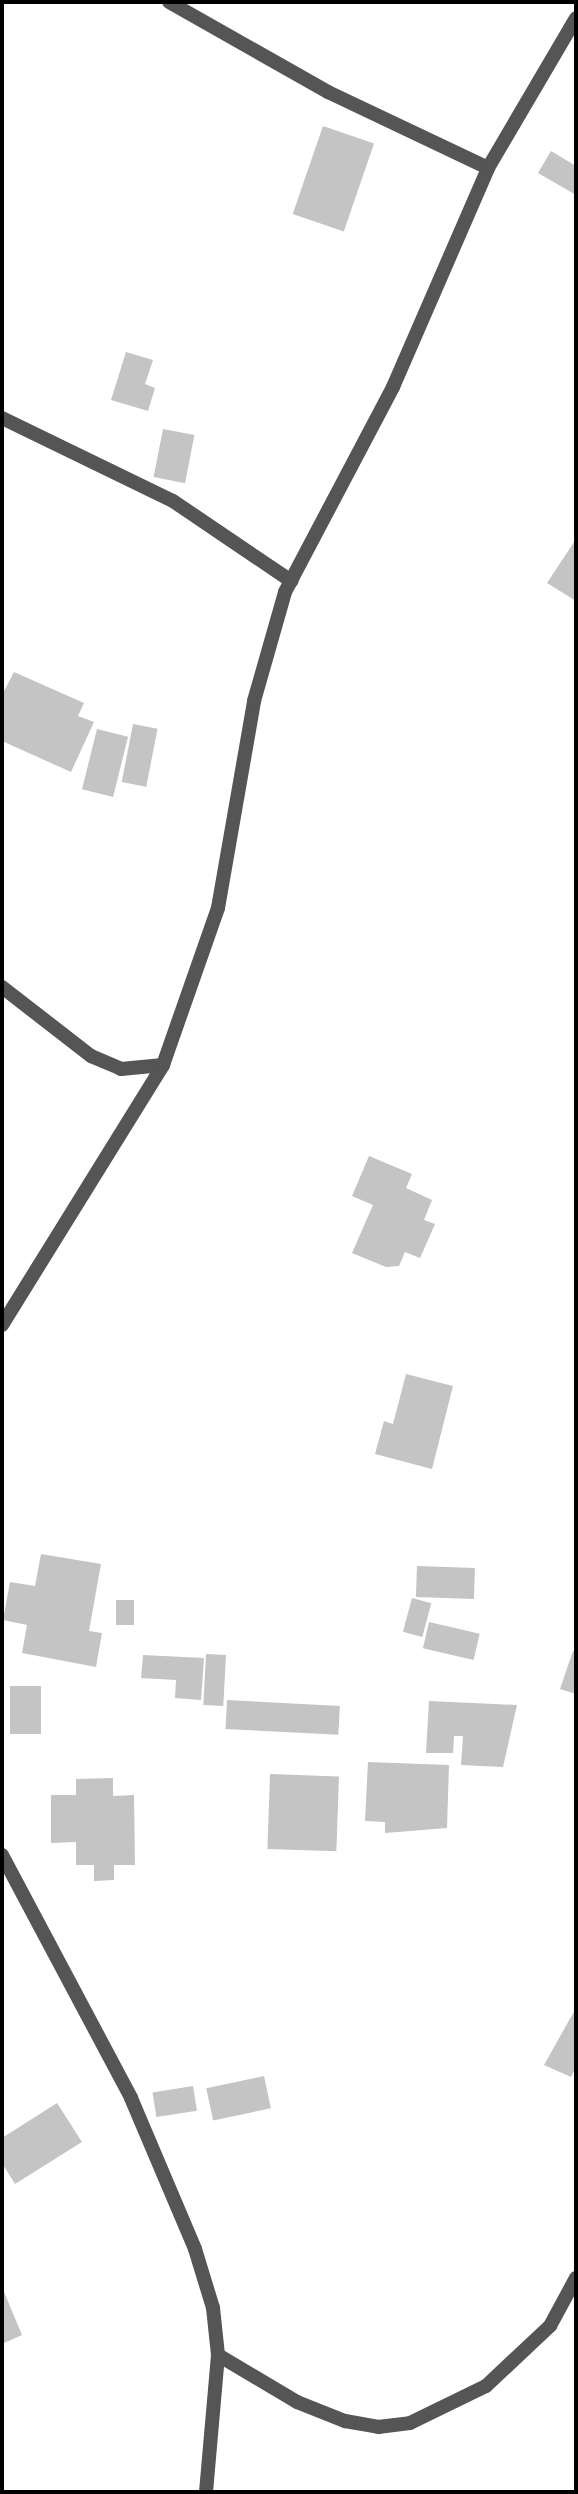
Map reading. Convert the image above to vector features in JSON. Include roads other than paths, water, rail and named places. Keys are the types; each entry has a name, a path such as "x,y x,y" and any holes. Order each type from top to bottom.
{"street":[{"path":"169,2 328,92 488,168"},
{"path":"2,1325 163,1065 218,908 254,701 291,581 393,387 488,168 576,18"},
{"path":"2,418 173,501 291,581"},
{"path":"2,987 91,1056 121,1069 163,1065"},
{"path":"2,1855 131,2098 195,2249 213,2308 218,2355 206,2492"},
{"path":"218,2355 297,2402 345,2421 378,2427 410,2423 486,2386 550,2326 576,2278"}]}
